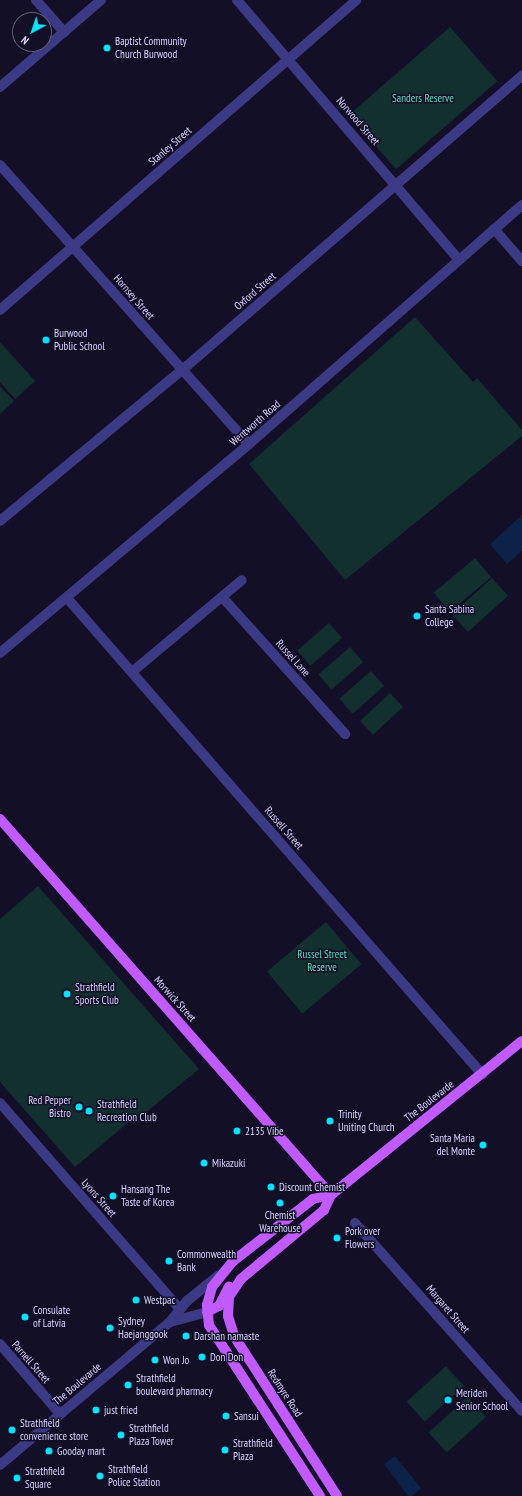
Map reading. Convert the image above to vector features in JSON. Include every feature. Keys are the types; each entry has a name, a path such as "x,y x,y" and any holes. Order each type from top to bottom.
{"main road":[{"name":"Morwick Street","path":"0,819 331,1195"},
{"name":"The Boulevarde","path":"207,1312 212,1287 219,1275 313,1199 331,1195 522,1041"},
{"name":"The Boulevarde","path":"229,1297 234,1287 251,1268 324,1210 331,1195"},
{"path":"251,1268 236,1276 219,1306 207,1312 209,1325 320,1496"},
{"name":"Redmyre Road","path":"229,1297 228,1316 234,1336 338,1496"}],"street":[{"path":"36,0 64,32"},
{"path":"0,87 101,0"},
{"name":"Norwood Street","path":"237,0 396,184 459,260"},
{"name":"Stanley Street","path":"0,310 356,0"},
{"name":"Oxford Street","path":"0,521 182,369 522,76"},
{"name":"Hornsey Street","path":"0,165 74,246 249,444"},
{"name":"Wentworth Road","path":"0,653 249,444 522,205"},
{"path":"494,229 522,261"},
{"path":"132,672 223,598 242,580"},
{"name":"Russell Street","path":"67,598 482,1074"},
{"name":"Russel Lane","path":"223,598 344,734"},
{"name":"Lyons Street","path":"0,1103 179,1308"},
{"name":"Margaret Street","path":"355,1223 522,1411"},
{"name":"The Boulevarde","path":"0,1465 170,1322 179,1308 219,1275"},
{"name":"The Boulevarde","path":"170,1322 207,1312"},
{"name":"Parnell Street","path":"0,1344 60,1414"}],"green space":[{"name":"Sanders Reserve","path":"450,27 497,81 396,169 349,115"},
{"path":"415,317 473,382 477,378 522,430 522,436 345,580 249,464"},
{"path":"0,342 35,381 15,399 0,382"},
{"path":"0,386 14,401 0,414"},
{"path":"475,558 491,577 450,612 434,593"},
{"path":"492,578 508,596 468,632 452,614"},
{"path":"329,623 342,638 310,666 297,651"},
{"path":"350,647 363,662 331,690 318,675"},
{"path":"371,671 384,686 352,714 339,699"},
{"path":"390,693 403,707 373,735 360,721"},
{"name":"Strathfield Sports Club","path":"38,886 199,1069 139,1118 136,1116 75,1167 0,1082 0,919"},
{"name":"Russel Street Reserve","path":"326,922 361,964 302,1014 267,971"},
{"path":"446,1366 464,1386 425,1422 407,1401"},
{"path":"468,1397 486,1417 447,1453 429,1432"}],"water":[{"path":"522,515 522,551 507,564 490,544"},
{"path":"395,1456 421,1488 412,1496 408,1496 384,1464"}],"place":[{"name":"Baptist Community Church Burwood","path":"107,48"},
{"name":"Burwood Public School","path":"46,340"},
{"name":"Santa Sabina College","path":"417,616"},
{"name":"Strathfield Sports Club","path":"67,994"},
{"name":"Red Pepper Bistro","path":"79,1107"},
{"name":"Strathfield Recreation Club","path":"89,1111"},
{"name":"Trinity Uniting Church","path":"330,1121"},
{"name":"2135 Vibe","path":"237,1131"},
{"name":"Santa Maria del Monte","path":"483,1145"},
{"name":"Mikazuki","path":"204,1163"},
{"name":"Discount Chemist","path":"271,1187"},
{"name":"Hansang The Taste of Korea","path":"113,1196"},
{"name":"Chemist Warehouse","path":"280,1203"},
{"name":"Pork over Flowers","path":"337,1238"},
{"name":"Commonwealth Bank","path":"169,1261"},
{"name":"Westpac","path":"136,1300"},
{"name":"Consulate of Latvia","path":"25,1317"},
{"name":"Sydney Haejanggook","path":"110,1328"},
{"name":"Darshan namaste","path":"186,1336"},
{"name":"Don Don","path":"202,1357"},
{"name":"Won Jo","path":"155,1360"},
{"name":"Strathfield boulevard pharmacy","path":"128,1385"},
{"name":"Meriden Senior School","path":"448,1400"},
{"name":"just fried","path":"96,1410"},
{"name":"Sansui","path":"226,1416"},
{"name":"Strathfield convenience store","path":"12,1430"},
{"name":"Strathfield Plaza Tower","path":"121,1435"},
{"name":"Strathfield Plaza","path":"225,1450"},
{"name":"Gooday mart","path":"49,1451"},
{"name":"Strathfield Police Station","path":"100,1476"},
{"name":"Strathfield Square","path":"17,1478"}]}
